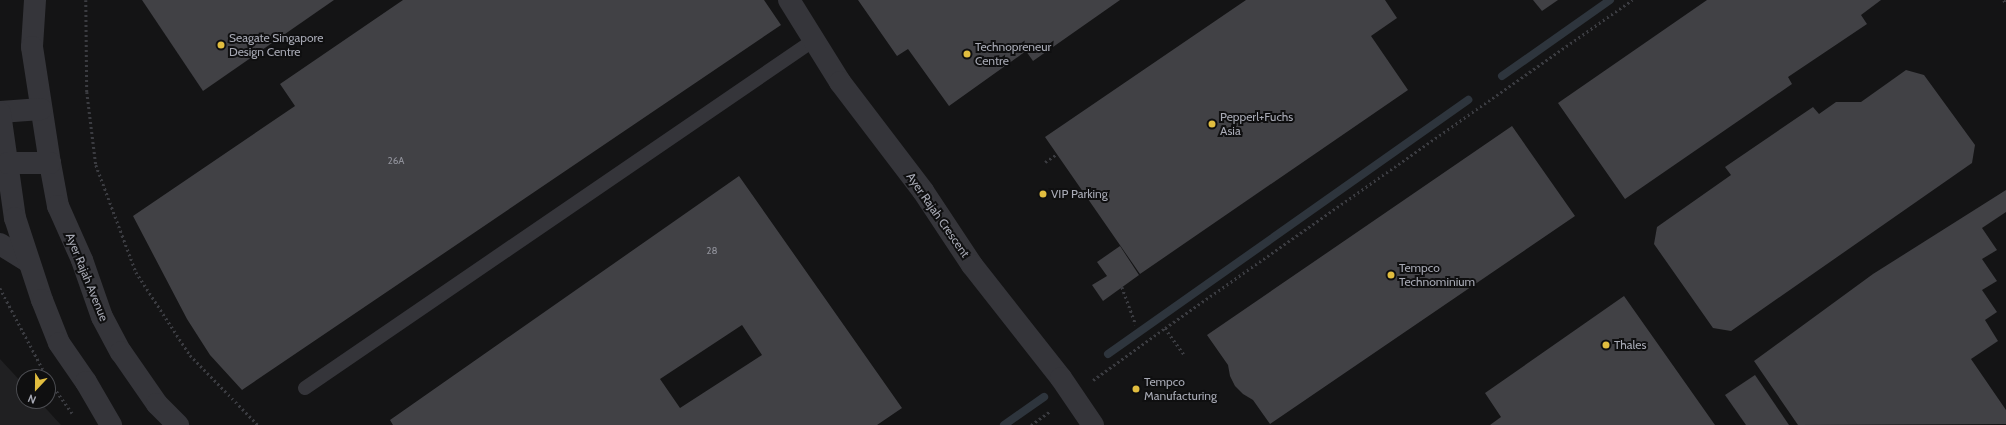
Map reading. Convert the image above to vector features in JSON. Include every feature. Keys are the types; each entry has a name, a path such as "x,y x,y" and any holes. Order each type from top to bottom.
{"street":[{"name":"Ayer Rajah Avenue","path":"35,0 32,47 58,206 82,260 102,317 121,352 157,404 178,425"},
{"name":"Ayer Rajah Crescent","path":"789,0 840,82 923,191 972,265 1073,395 1093,425"},
{"path":"41,109 0,112 4,163 16,218 29,262 59,343 111,425"},
{"path":"4,163 50,163"},
{"path":"0,244 29,262"}],"lane":[{"path":"305,388 814,40"}],"path":[{"path":"86,0 87,92 96,165 136,272 190,355 258,425"},
{"path":"1073,395 1165,328 1632,0"},
{"path":"2004,0 2006,4"},
{"path":"1045,162 1057,154"},
{"path":"1122,287 1136,325"},
{"path":"0,288 42,369"},
{"path":"1165,328 1184,354"},
{"path":"56,390 77,419"},
{"path":"1031,425 1050,411"}],"shaded area":[{"path":"0,359 16,376 16,409 46,409 61,425 0,425"}],"building":[{"name":"Seagate Singapore Design Centre","path":"142,0 334,0 203,91"},
{"path":"403,0 764,0 781,25 242,390 210,355 187,319 133,216 295,106 280,84"},
{"name":"Technopreneur Centre","path":"858,0 1120,0 1033,61 1026,51 949,106 908,49 897,56"},
{"name":"Pepperl+Fuchs Asia","path":"1246,0 1385,0 1397,18 1371,36 1408,90 1140,274 1045,137"},
{"path":"1533,0 1558,0 1542,11"},
{"path":"1707,0 1881,0 1861,15 1867,24 1788,77 1792,84 1625,199 1558,103"},
{"path":"1906,70 1924,75 1975,145 1972,163 1731,331 1713,328 1654,244 1657,227 1731,175 1725,167 1813,107 1819,114 1836,102 1861,102"},
{"name":"Tempco Technominium","path":"1512,126 1575,216 1270,424 1253,400 1243,394 1235,386 1230,376 1228,365 1207,335"},
{"path":"739,176 902,408 877,425 393,425 390,420","holes":["742,325 762,355 680,408 660,379"]},
{"path":"2006,190 2006,212 1982,228 1997,250 1982,259 1997,281 1982,290 1997,312 1985,320 1998,341 1971,359 2006,410 2006,424 1798,425 1754,361 1873,274"},
{"path":"1120,246 1139,275 1103,301 1092,285 1107,276 1097,262"},
{"name":"Thales","path":"1624,296 1715,425 1490,425 1501,417 1485,393"},
{"path":"1755,375 1789,425 1746,425 1725,395"}],"waterway":[{"path":"1502,76 1610,0"},
{"path":"1108,354 1468,100"},
{"path":"1004,425 1044,397"}],"place":[{"name":"Seagate Singapore Design Centre","path":"221,45"},
{"name":"Technopreneur Centre","path":"967,54"},
{"name":"Pepperl+Fuchs Asia","path":"1212,124"},
{"name":"VIP Parking","path":"1043,194"},
{"name":"Tempco Technominium","path":"1391,275"},
{"name":"Thales","path":"1606,345"},
{"name":"Tempco Manufacturing","path":"1136,389"}]}
